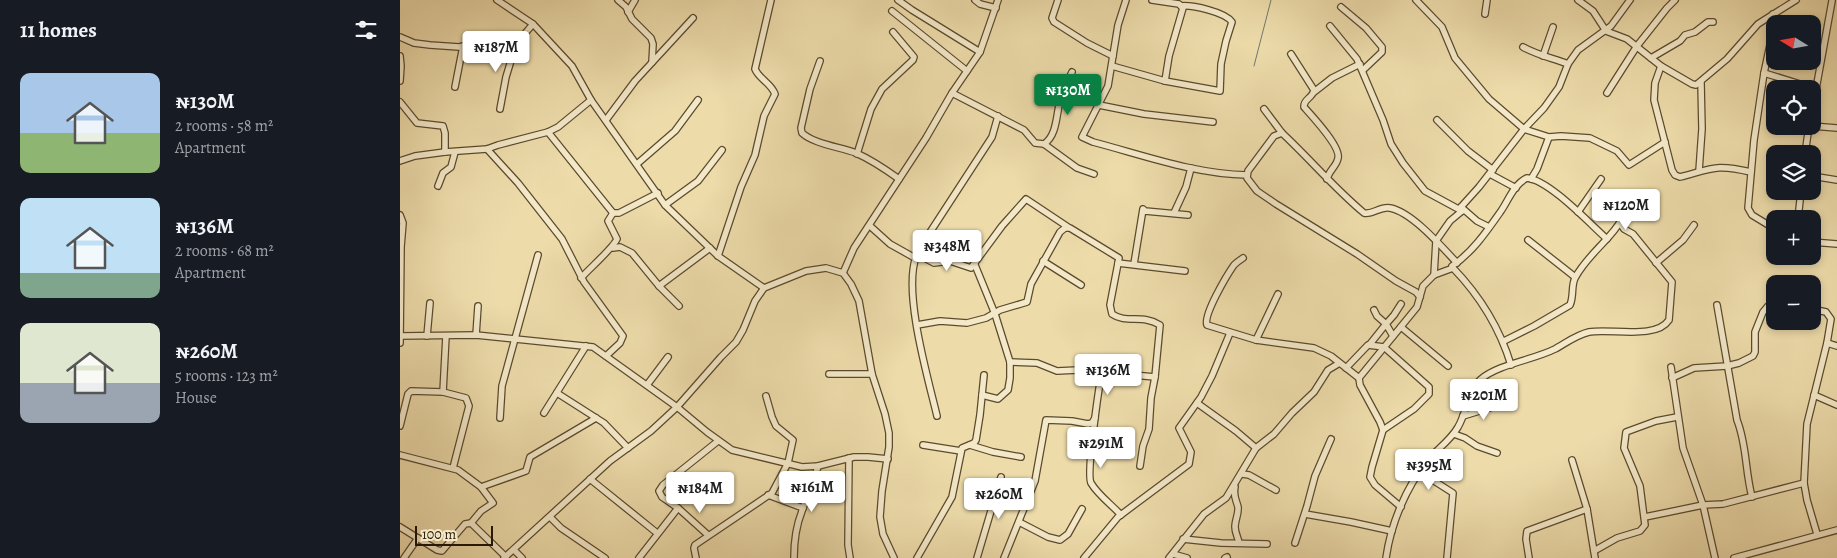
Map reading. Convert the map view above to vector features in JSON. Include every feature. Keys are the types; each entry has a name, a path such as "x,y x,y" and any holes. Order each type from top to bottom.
{"street":[{"path":"497,0 533,24 572,66 591,100 665,204 718,256 764,288"},
{"path":"618,0 632,19 651,38 653,44 652,62"},
{"path":"628,12 635,0"},
{"path":"718,256 741,187 756,155 764,116 775,94 773,88 756,73 755,69 771,0"},
{"path":"898,0 980,52"},
{"path":"975,0 980,4 996,8"},
{"path":"843,273 854,248 870,226 980,52 998,0"},
{"path":"1058,0 1052,18 1054,22 1086,43 1113,56"},
{"path":"1126,0 1118,25 1108,86 1082,137 1116,149 1191,168 1226,174 1247,174"},
{"path":"1112,66 1165,81 1220,91 1221,64 1232,22 1225,16 1192,3 1181,6 1152,0"},
{"path":"1416,0 1442,27 1452,54 1458,63 1489,99 1524,129 1549,137 1590,138 1617,151 1629,165 1664,142"},
{"path":"1485,14 1487,0"},
{"path":"1578,0 1593,11 1606,31 1623,36 1661,66 1692,84 1701,83 1727,59 1753,29 1796,0"},
{"path":"1434,275 1436,241 1450,221 1462,209 1524,129 1544,108 1559,87 1568,64 1583,46 1606,31 1615,22 1630,0"},
{"path":"1607,93 1637,46 1675,0"},
{"path":"1818,80 1832,1"},
{"path":"1165,81 1169,56 1182,11 1181,6"},
{"path":"1327,179 1328,172 1338,161 1338,154 1327,134 1304,107 1305,102 1332,78 1361,67 1382,52 1382,46 1366,28 1341,7"},
{"path":"892,11 967,71"},
{"path":"1766,223 1749,211 1754,140 1764,73 1774,26 1773,14"},
{"path":"606,120 652,62 693,18"},
{"path":"1651,58 1678,42 1685,35 1695,32 1708,22 1713,22"},
{"path":"500,109 506,77 516,44 533,24"},
{"path":"1330,26 1361,67 1390,142 1403,163 1425,191 1462,209 1477,221 1489,227"},
{"path":"1543,56 1552,27"},
{"path":"857,154 871,108 882,89 900,71 907,68 914,57 893,32"},
{"path":"400,36 414,43 430,45 516,44"},
{"path":"455,87 463,46"},
{"path":"1523,47 1536,54 1568,64"},
{"path":"1291,54 1314,92"},
{"path":"400,56 402,66 400,81"},
{"path":"820,61 810,89 801,132 812,139 857,154 878,164 899,180"},
{"path":"1661,66 1654,88 1654,100 1664,142 1675,175 1680,177 1724,166 1751,172"},
{"path":"1044,144 1049,140 1056,122 1061,98 1072,72"},
{"path":"1764,73 1787,80"},
{"path":"1699,171 1702,129 1701,83"},
{"path":"952,94 1024,130 1035,143 1044,144 1077,168 1094,174"},
{"path":"400,161 414,156 487,149 548,132 558,127 591,100"},
{"path":"637,164 676,131 698,100"},
{"path":"400,102 418,122 442,126 446,133 444,152"},
{"path":"1099,105 1144,114 1213,122"},
{"path":"1264,109 1282,133 1341,194 1364,213 1368,214 1386,207 1400,211 1436,241 1455,266 1504,340 1512,365"},
{"path":"937,416 917,325 913,276 916,256 987,144 997,125 998,116"},
{"path":"1437,120 1491,172 1516,188"},
{"path":"1821,127 1837,128"},
{"path":"548,132 614,213"},
{"path":"1282,133 1274,136 1248,171 1248,180 1256,191 1416,292 1420,297"},
{"path":"1530,179 1537,169 1549,137"},
{"path":"487,149 518,183 562,239 581,278 623,336 620,343 606,356"},
{"path":"665,204 698,181 722,150"},
{"path":"438,186 443,173 451,167 455,152"},
{"path":"1174,213 1186,187 1191,168"},
{"path":"1821,177 1837,180"},
{"path":"1359,378 1417,307 1423,286 1434,275 1455,266 1469,253 1522,180 1530,179 1541,183 1578,212 1607,239"},
{"path":"1578,212 1601,179"},
{"path":"620,247 608,221 614,213 619,213 658,193"},
{"path":"870,226 890,244 916,256 936,264 954,262 968,269 1026,199 1068,227 1118,256 1110,305 1111,311 1120,318 1148,319 1160,325 1155,377 1150,398 1149,429 1143,446 1140,466"},
{"path":"1134,264 1143,209 1145,211 1174,213 1181,216 1188,215"},
{"path":"1504,340 1534,326 1570,305 1575,277 1620,223 1626,212"},
{"path":"400,215 403,222 400,343"},
{"path":"1386,558 1392,531 1401,507 1428,460 1454,434 1463,416 1472,390 1481,379 1512,365 1544,354 1579,335 1590,332 1617,330 1638,332 1655,330 1666,326 1669,320 1672,282 1633,234 1624,229 1620,223"},
{"path":"1656,263 1683,240 1694,225"},
{"path":"917,325 940,321 967,323 1027,302 1031,284 1043,261 1060,232 1068,227"},
{"path":"581,278 612,248 616,240"},
{"path":"1528,240 1575,277"},
{"path":"1821,243 1837,244"},
{"path":"612,248 620,247 632,253 659,286 679,306"},
{"path":"659,286 710,248"},
{"path":"500,418 502,386 538,255"},
{"path":"1243,258 1235,265 1219,289 1206,318 1207,325 1256,340 1314,348 1331,356 1338,364 1359,378 1360,385 1383,430 1370,477 1375,485 1401,507"},
{"path":"1043,261 1082,285"},
{"path":"1118,263 1185,271"},
{"path":"974,264 995,314 1010,362 1008,390 998,399 982,395"},
{"path":"473,522 505,558 568,498 610,461 651,431 676,406 736,342 755,301 764,288 806,270 826,268 843,273 852,284 859,302 872,374 889,433 888,460 882,491 880,517 883,534 894,558"},
{"path":"1256,340 1278,294"},
{"path":"427,336 430,303"},
{"path":"1346,368 1370,344 1401,304"},
{"path":"1717,305 1737,420 1743,435 1752,497"},
{"path":"476,335 478,306"},
{"path":"1672,378 1694,368 1727,366 1739,363 1753,356 1756,352 1755,332 1766,308"},
{"path":"1374,310 1393,336"},
{"path":"1817,534 1804,483 1807,424 1834,318 1821,311"},
{"path":"1394,315 1406,320"},
{"path":"1401,327 1448,366"},
{"path":"1084,558 1103,533 1121,514 1189,464 1191,452 1179,428 1197,403 1212,376 1230,333"},
{"path":"400,336 476,335 593,347 676,406 718,441 738,452 802,467 818,466 849,458 868,457 888,460"},
{"path":"443,392 446,336"},
{"path":"1827,343 1837,346"},
{"path":"1370,344 1377,347 1384,346"},
{"path":"544,413 586,346"},
{"path":"1383,430 1414,409 1430,391 1424,382 1384,346"},
{"path":"647,385 668,357"},
{"path":"1010,362 1037,363 1057,371 1102,371 1155,377"},
{"path":"1187,558 1171,556 1204,514 1226,498 1256,448 1274,434 1314,392 1328,370 1338,364"},
{"path":"1671,367 1683,448 1703,505 1715,558"},
{"path":"1102,371 1095,418 1090,469 1091,483 1121,514"},
{"path":"829,374 872,374"},
{"path":"917,558 952,497 962,447 970,445 976,440 984,375"},
{"path":"400,426 409,392 443,392 463,396 469,403 453,468"},
{"path":"557,393 604,423 628,448"},
{"path":"1814,395 1837,405"},
{"path":"696,558 695,545 774,490 788,463 793,440 776,426 766,396"},
{"path":"1197,403 1256,448"},
{"path":"1463,416 1499,405"},
{"path":"1594,550 1617,538 1640,531 1645,526 1640,488 1624,448 1626,432 1656,421 1677,417"},
{"path":"481,487 526,472 530,457 596,418"},
{"path":"1004,558 1035,481 1046,420 1088,424 1092,423 1095,418"},
{"path":"1454,434 1465,438 1477,446 1498,453"},
{"path":"1295,543 1315,476 1331,439"},
{"path":"708,535 678,508 662,497 659,489 718,441"},
{"path":"923,445 961,451"},
{"path":"970,445 1022,457"},
{"path":"400,454 453,468 481,487 492,500 492,503 481,511 473,522 465,524 442,550 400,527"},
{"path":"849,458 848,545 850,558"},
{"path":"1572,460 1587,509 1595,558"},
{"path":"794,558 794,544 803,508 815,480 818,466"},
{"path":"1420,472 1453,493 1447,558"},
{"path":"1242,474 1249,475 1276,490"},
{"path":"977,558 1001,477"},
{"path":"590,480 657,533"},
{"path":"1235,483 1234,498 1238,507 1235,526 1239,543"},
{"path":"1645,517 1703,505 1723,504 1804,483"},
{"path":"768,495 803,508"},
{"path":"639,558 678,508"},
{"path":"1529,558 1526,539 1527,531 1587,509"},
{"path":"1019,522 1048,537 1060,540 1068,534 1082,510"},
{"path":"1305,514 1392,531"},
{"path":"550,516 561,528 606,558"},
{"path":"1734,558 1755,556 1817,534 1837,530"},
{"path":"404,558 418,538"},
{"path":"1183,539 1267,544"},
{"path":"514,550 522,558"}],"waterway":[{"path":"1254,66 1271,0"}]}
